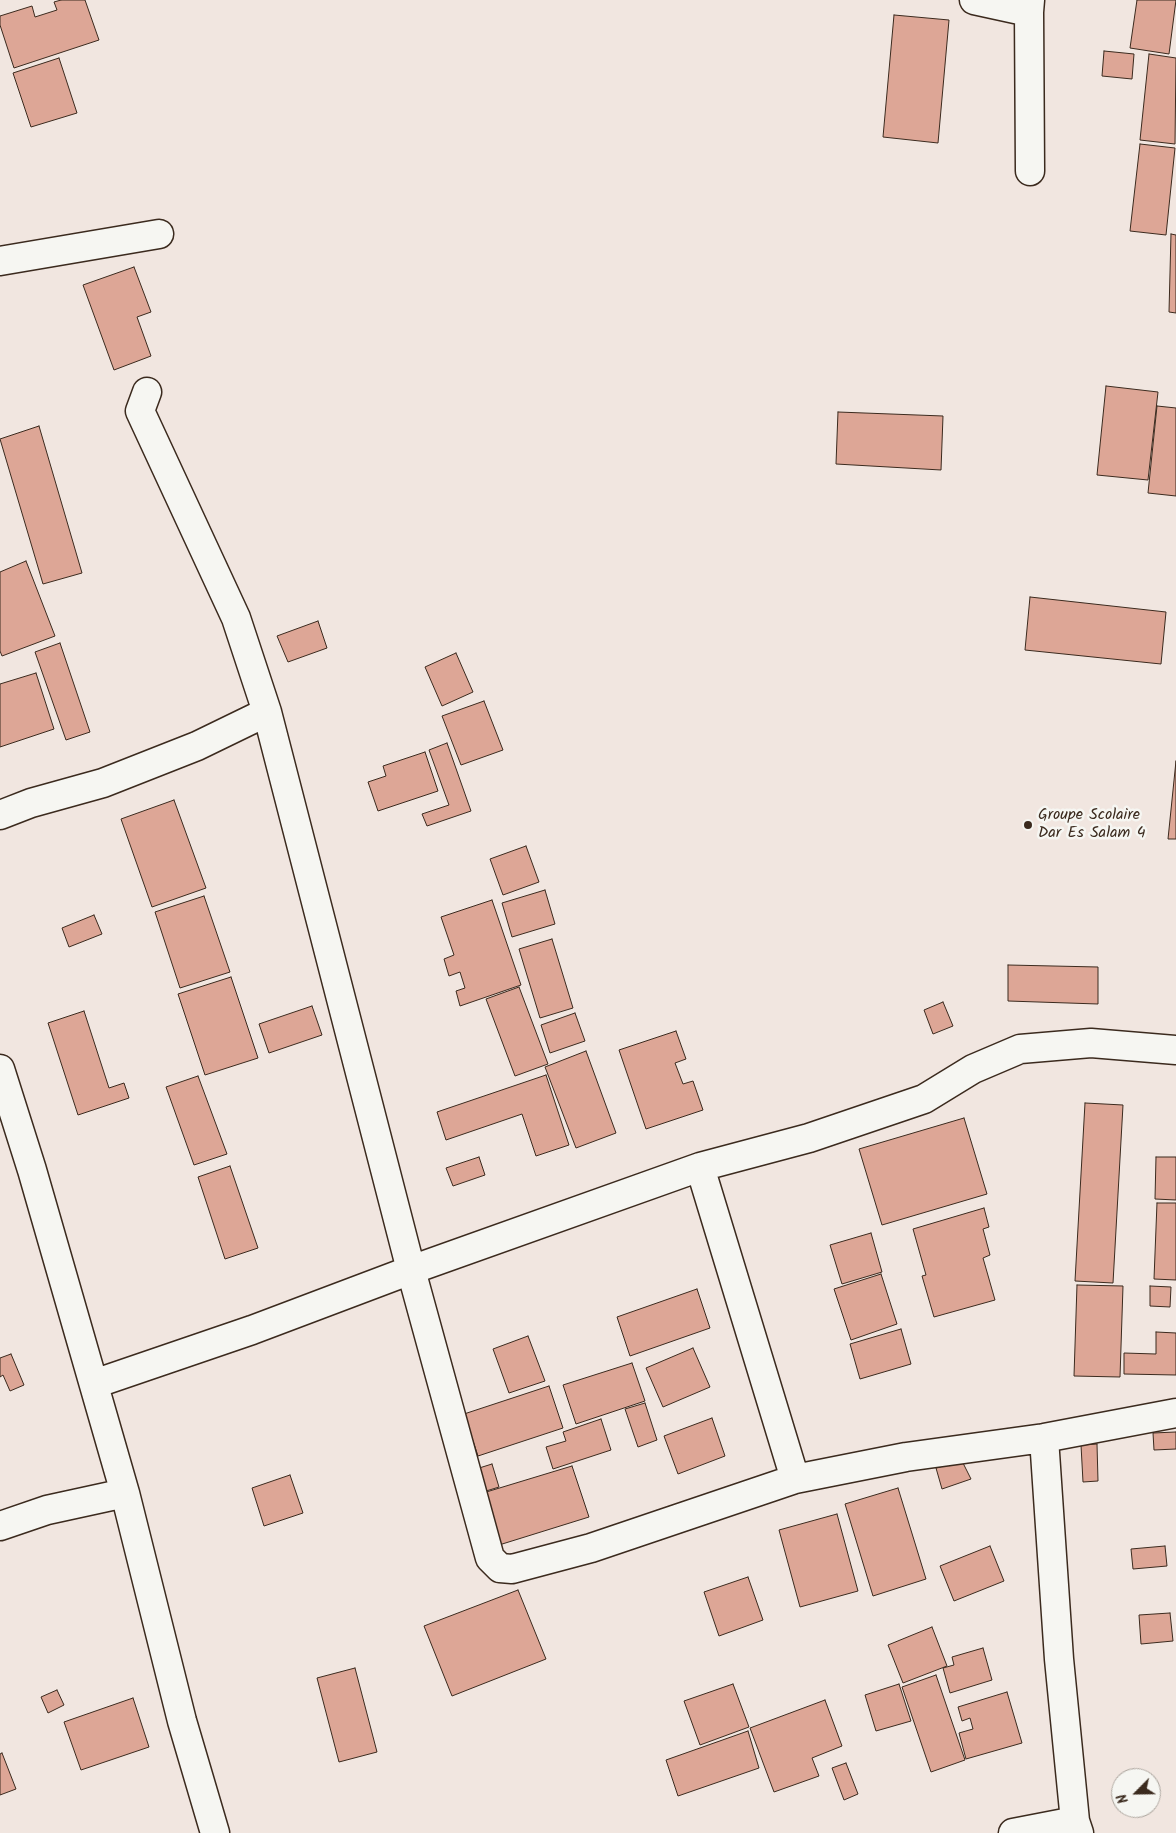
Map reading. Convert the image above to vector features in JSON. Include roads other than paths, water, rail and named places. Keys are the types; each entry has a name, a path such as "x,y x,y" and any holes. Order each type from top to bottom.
{"street":[{"path":"974,0 1030,6 1030,171"},
{"path":"0,261 159,234"},
{"path":"147,392 140,411 236,618 267,712 411,1270 490,1558 500,1568 512,1569 591,1548 795,1479 906,1457 1044,1438 1176,1413"},
{"path":"0,815 31,803 104,783 197,746 267,712"},
{"path":"94,1384 269,1324 411,1270 700,1167 809,1138 924,1099 973,1069 1020,1049 1091,1043 1176,1050"},
{"path":"0,1069 32,1170 125,1493 182,1721 215,1833"},
{"path":"700,1167 795,1479"},
{"path":"1013,1833 1077,1827 1059,1659 1044,1438"},
{"path":"0,1526 47,1510 125,1493"}],"place":[{"name":"Groupe Scolaire Dar Es Salam 4","path":"1028,825"}]}
